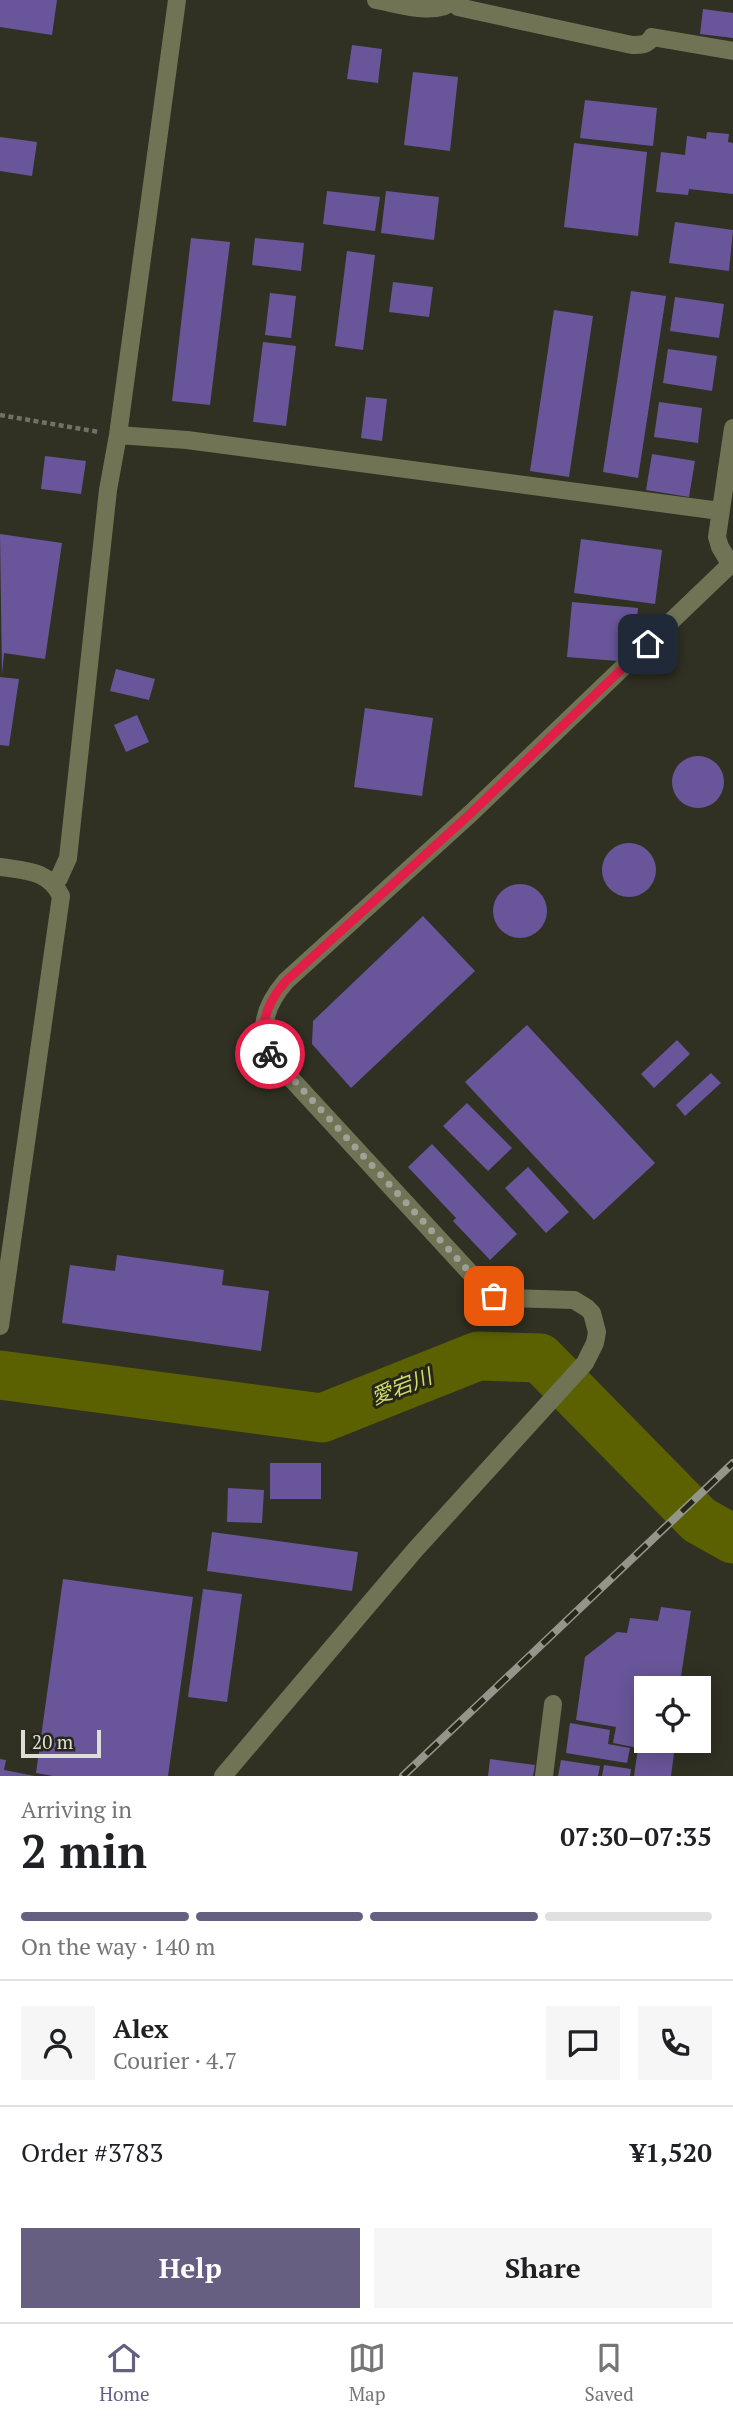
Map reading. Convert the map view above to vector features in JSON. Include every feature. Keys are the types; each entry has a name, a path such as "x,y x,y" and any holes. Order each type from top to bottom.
{"street":[{"path":"53,884 59,878 68,858 108,490 118,435 177,0"},
{"path":"376,0 427,8 442,7 455,1 458,7 632,45 644,45 652,37 733,51"},
{"path":"223,1776 415,1550 585,1363 596,1343 597,1332 592,1313 574,1300 504,1298 494,1296 485,1289 272,1058 264,1038 265,1012 273,996 286,981 470,814 732,563 720,547 718,537 733,428"},
{"path":"118,435 187,440 720,511"},
{"path":"0,867 47,878 61,896 0,1326"},
{"path":"544,1776 552,1704"}],"path":[{"path":"0,415 118,435"}],"building":[{"path":"0,0 57,0 52,35 0,27"},
{"path":"703,9 733,13 733,38 700,34"},
{"path":"352,45 382,49 378,83 347,79"},
{"path":"413,72 458,77 450,151 404,145"},
{"path":"585,100 657,108 653,146 580,138"},
{"path":"707,132 729,134 728,142 733,143 733,194 689,189 688,195 656,192 661,152 685,155 687,136 706,139"},
{"path":"0,137 37,142 32,176 0,171"},
{"path":"574,143 647,152 638,236 564,227"},
{"path":"327,191 380,197 375,231 323,224"},
{"path":"386,191 439,197 434,240 381,233"},
{"path":"675,222 733,230 729,271 669,263"},
{"path":"191,238 230,242 210,405 172,401"},
{"path":"255,238 304,243 301,271 252,265"},
{"path":"347,251 375,255 363,350 335,346"},
{"path":"393,282 433,287 429,317 389,312"},
{"path":"631,291 666,296 638,478 603,472"},
{"path":"270,293 296,296 291,338 265,335"},
{"path":"675,297 724,304 719,338 670,331"},
{"path":"554,310 593,316 569,477 530,471"},
{"path":"263,342 296,346 286,426 253,422"},
{"path":"668,349 717,356 712,391 663,383"},
{"path":"366,397 387,399 382,441 361,438"},
{"path":"659,402 702,408 698,443 654,437"},
{"path":"652,454 695,461 689,497 646,490"},
{"path":"45,456 86,461 81,494 41,489"},
{"path":"0,534 62,543 45,659 4,653 2,675"},
{"path":"581,539 662,550 655,604 574,593"},
{"path":"572,602 638,608 635,643 618,661 567,657"},
{"path":"116,669 155,679 149,700 110,691"},
{"path":"0,677 19,679 9,746 0,745"},
{"path":"365,708 433,718 422,796 354,787"},
{"path":"137,715 149,742 126,752 114,725"},
{"path":"698,756 708,758 716,764 722,772 722,792 716,800 708,806 698,808 688,806 680,800 674,792 672,782 674,772 680,764 688,758"},
{"path":"629,843 648,851 656,870 648,889 629,897 610,889 602,870 610,851"},
{"path":"520,884 539,892 547,911 539,930 520,938 501,930 493,911 501,892"},
{"path":"423,916 475,971 351,1088 312,1044 313,1021"},
{"path":"527,1025 655,1163 594,1220 465,1082"},
{"path":"677,1040 690,1054 654,1088 641,1074"},
{"path":"711,1073 721,1083 685,1116 676,1105"},
{"path":"467,1103 512,1148 488,1171 443,1126"},
{"path":"432,1144 517,1234 490,1260 453,1221 456,1218 408,1167"},
{"path":"528,1167 569,1212 546,1233 505,1188"},
{"path":"117,1255 224,1270 222,1285 269,1291 261,1351 62,1323 70,1265 115,1271"},
{"path":"270,1463 321,1463 321,1499 270,1499"},
{"path":"228,1488 264,1490 262,1523 227,1522"},
{"path":"212,1532 358,1552 352,1591 207,1571"},
{"path":"63,1579 193,1597 168,1776 53,1776 36,1773"},
{"path":"203,1589 242,1594 227,1702 188,1697"},
{"path":"661,1607 691,1611 681,1676 634,1676 634,1747 613,1743 616,1727 576,1720 585,1657 617,1632 627,1633 630,1618 658,1621"},
{"path":"570,1723 610,1730 608,1744 630,1748 627,1763 566,1753"},
{"path":"637,1753 674,1753 671,1776 634,1776"},
{"path":"0,1759 6,1760 4,1770 35,1776 0,1776"},
{"path":"490,1759 535,1765 533,1776 488,1776"},
{"path":"561,1760 600,1766 598,1776 558,1776"},
{"path":"604,1765 631,1769 630,1776 602,1776"}],"waterway":[{"name":"愛宕川","path":"0,1375 322,1418 478,1356 540,1358 699,1520 733,1539"}],"railway":[{"path":"403,1776 733,1463"}],"way so far":[{"path":"270,1054 494,1296"}],"route":[{"path":"270,1054 264,1038 265,1012 273,996 286,981 470,814 648,644"}]}
